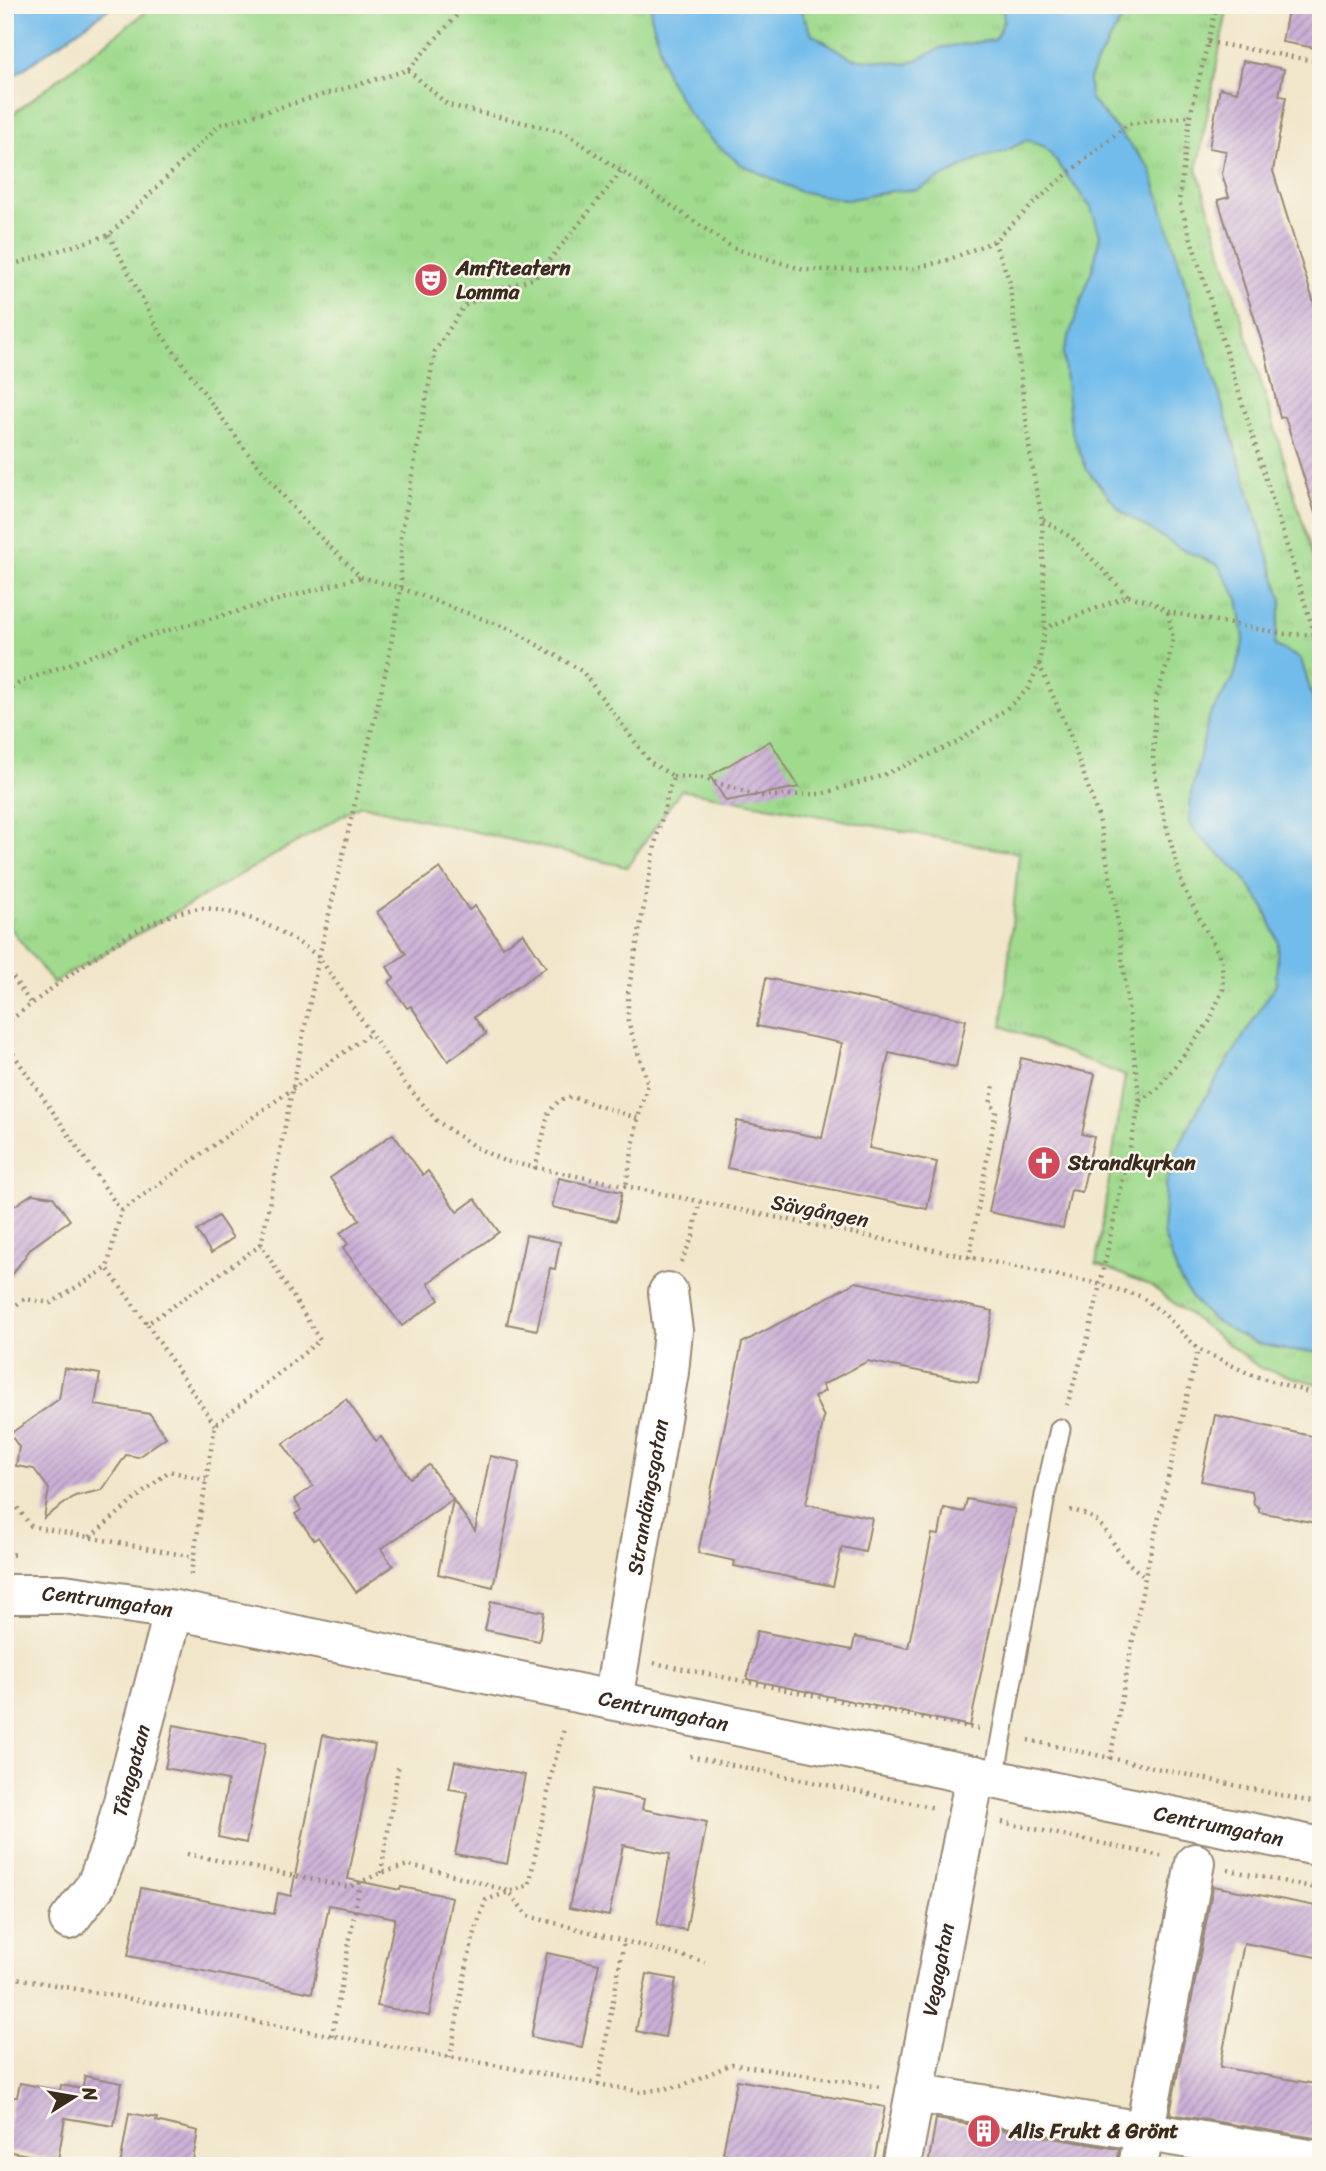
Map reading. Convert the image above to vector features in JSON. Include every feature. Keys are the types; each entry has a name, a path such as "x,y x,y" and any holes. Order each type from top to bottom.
{"street":[{"name":"Strandängsgatan","path":"613,1700 669,1373 673,1331 668,1292"},
{"name":"Centrumgatan","path":"5,1594 182,1596 613,1700 1321,1847"},
{"name":"Tånggatan","path":"68,1920 96,1885 112,1843 182,1596"},
{"name":"Vegagatan","path":"901,2166 985,1777"},
{"path":"1141,2149 1195,1863"},
{"path":"915,2093 1141,2149 1321,2161"}],"lane":[{"name":"Vegagatan","path":"985,1777 1001,1733 1060,1429"}],"path":[{"path":"5,267 109,235 219,125 408,70 466,5"},
{"path":"1217,5 1190,116 1180,201 1321,655"},
{"path":"1208,42 1321,62"},
{"path":"408,70 448,105 564,132 733,248 804,270 911,269 948,260 994,241 1054,184 1128,124 1190,116"},
{"path":"1321,156 1321,166"},
{"path":"182,1596 193,1557 215,1425 320,1340 261,1245 319,957 388,661 401,587 401,536 435,351 464,306 500,289 535,278 621,172"},
{"path":"109,235 159,331 239,441 304,521 361,577"},
{"path":"5,691 23,681 141,638 361,577 401,587 512,630 582,671 650,762 673,776 702,778 758,796 821,794 881,776 956,743 1005,710 1028,690 1039,664 1045,628 1042,519 1031,461 1010,279 994,241"},
{"path":"1042,519 1072,538 1128,596 1153,602 1168,612 1285,634 1321,635"},
{"path":"1045,628 1128,596"},
{"path":"1140,1101 1158,1088 1209,1022 1223,989 1222,960 1183,887 1158,795 1153,759 1155,710 1173,639 1168,612"},
{"path":"1039,664 1070,735 1098,816 1115,901 1140,1101 1089,1334 1060,1429"},
{"path":"626,1186 638,1118 648,1084 628,1021 628,993 656,839 673,776"},
{"name":"Sävgången","path":"5,1024 118,942 163,917 204,908 249,916 289,935 319,957 404,1082 437,1121 475,1147 504,1161 1099,1284 1140,1296 1163,1313 1198,1349 1252,1376 1320,1396"},
{"path":"5,966 32,1005"},
{"path":"5,1312 25,1298 51,1303 107,1268 121,1211 370,1033"},
{"path":"5,1042 121,1211"},
{"path":"969,1258 996,1110 990,1104 994,1085"},
{"path":"535,1169 549,1111 559,1100 572,1097 638,1118"},
{"path":"668,1292 693,1236 699,1203"},
{"path":"147,1324 261,1245"},
{"path":"107,1268 215,1425"},
{"path":"1110,1759 1145,1577 1198,1349"},
{"path":"89,1537 169,1471 206,1480"},
{"path":"5,1491 31,1527 193,1557"},
{"path":"1045,1496 1066,1510 1084,1513 1096,1519 1127,1561 1145,1577"},
{"path":"620,1662 663,1663 1001,1733 1321,1804"},
{"path":"450,2058 478,1918 486,1900 529,1885 553,1768 564,1729 551,1726"},
{"path":"381,1873 399,1763"},
{"path":"187,1854 349,1887 408,1865 443,1872 508,1891 528,1916 705,1962"},
{"path":"332,2037 360,1882"},
{"path":"598,2084 624,1941"},
{"path":"5,1976 642,2092 681,2086 732,2064 915,2093"}],"green space":[{"path":"155,5 1228,5 1197,169 1321,583 1321,1385 1260,1368 1150,1285 1096,1264 1125,1076 1002,1026 1019,853 681,790 627,867 361,805 53,983 5,921 5,120"}],"water":[{"path":"5,5 114,5 5,82"},
{"path":"651,5 798,5 812,34 852,58 908,64 943,47 995,40 1004,20 1002,5 1130,5 1094,67 1089,79 1090,98 1150,168 1282,600 1274,645 1301,659 1321,726 1321,1352 1291,1351 1260,1344 1211,1318 1193,1300 1179,1278 1163,1233 1166,1186 1174,1155 1198,1109 1276,984 1278,941 1264,907 1242,875 1197,834 1189,823 1191,794 1209,717 1234,677 1244,639 1238,599 1218,565 1179,548 1121,511 1087,470 1071,429 1063,353 1093,267 1100,235 1091,208 1045,147 1027,140 1003,152 980,158 917,190 893,191 847,200 798,191 740,164 710,139 688,113 666,74 651,15"}],"building":[{"path":"1289,5 1321,5 1321,49 1282,42"},
{"path":"1243,61 1284,69 1279,96 1286,97 1273,171 1321,326 1321,512 1315,513 1285,417 1280,418 1266,356 1218,200 1229,197 1222,174 1226,151 1209,148 1220,88 1237,92"},
{"path":"770,741 799,787 726,801 710,776"},
{"path":"440,868 469,910 475,906 503,947 523,933 546,967 474,1017 486,1034 448,1061 411,1006 407,1008 389,982 394,978 387,967 406,954 377,912"},
{"path":"766,978 966,1020 956,1067 889,1053 869,1148 937,1162 927,1209 727,1168 737,1121 822,1138 842,1043 757,1026"},
{"name":"Strandkyrkan","path":"1021,1058 1095,1074 1082,1134 1094,1137 1082,1192 1071,1190 1063,1228 989,1212"},
{"path":"393,1134 423,1175 428,1171 457,1212 475,1199 499,1232 428,1283 439,1300 402,1326 343,1248 348,1244 340,1233 360,1220 330,1178"},
{"path":"559,1178 622,1192 616,1221 552,1207"},
{"path":"32,1194 53,1197 70,1220 31,1248 5,1285 5,1212"},
{"path":"218,1216 233,1238 211,1253 197,1231"},
{"path":"526,1235 560,1242 555,1269 550,1268 537,1330 507,1324"},
{"path":"856,1282 993,1311 978,1383 868,1361 822,1385 825,1391 814,1397 824,1417 806,1504 872,1518 865,1552 842,1547 833,1586 734,1566 735,1561 698,1553 742,1343"},
{"path":"64,1368 100,1374 95,1405 150,1414 166,1437 138,1457 126,1455 102,1490 75,1496 44,1518 49,1489 34,1469 16,1466 19,1447 10,1434 59,1399"},
{"path":"346,1399 376,1441 381,1437 410,1478 429,1465 453,1499 381,1549 393,1566 356,1592 318,1537 314,1540 295,1514 301,1510 294,1499 313,1486 283,1444"},
{"path":"1215,1415 1321,1438 1321,1524 1259,1512 1259,1508 1254,1504 1252,1491 1201,1481"},
{"path":"490,1456 520,1462 493,1587 438,1574 453,1500 475,1531"},
{"path":"967,1499 1015,1509 970,1726 747,1679 757,1631 852,1650 855,1637 908,1648 932,1534 939,1535 944,1508 964,1512"},
{"path":"491,1601 544,1612 539,1641 485,1630"},
{"path":"174,1725 266,1743 246,1843 218,1837 228,1780 165,1768"},
{"path":"323,1735 375,1745 348,1879 452,1897 429,2016 377,2006 395,1918 329,1905 312,1993 128,1956 141,1888 274,1914 278,1893 291,1896"},
{"path":"455,1761 525,1775 507,1864 455,1854 468,1792 449,1789"},
{"path":"593,1789 644,1799 642,1809 707,1822 686,1930 657,1925 670,1854 623,1845 609,1916 569,1908"},
{"path":"1213,1886 1321,1907 1321,1958 1244,1943 1220,2067 1321,2085 1321,2139 1170,2114"},
{"path":"547,1953 599,1964 582,2047 531,2037"},
{"path":"647,1974 676,1979 665,2037 636,2031"},
{"path":"85,2076 122,2083 114,2126 65,2118 58,2160 5,2151 13,2097 17,2097 20,2083 60,2091 61,2085 82,2089"},
{"path":"737,2080 885,2107 873,2166 743,2166 744,2157 723,2153"},
{"path":"129,2113 157,2118 156,2121 198,2131 192,2166 120,2166"},
{"name":"Alis Frukt & Grönt","path":"936,2119 1119,2149 1117,2166 928,2166"}],"place":[{"name":"Amfiteatern Lomma","path":"431,280"},
{"name":"Strandkyrkan","path":"1044,1163"},
{"name":"Alis Frukt & Grönt","path":"984,2131"}]}
